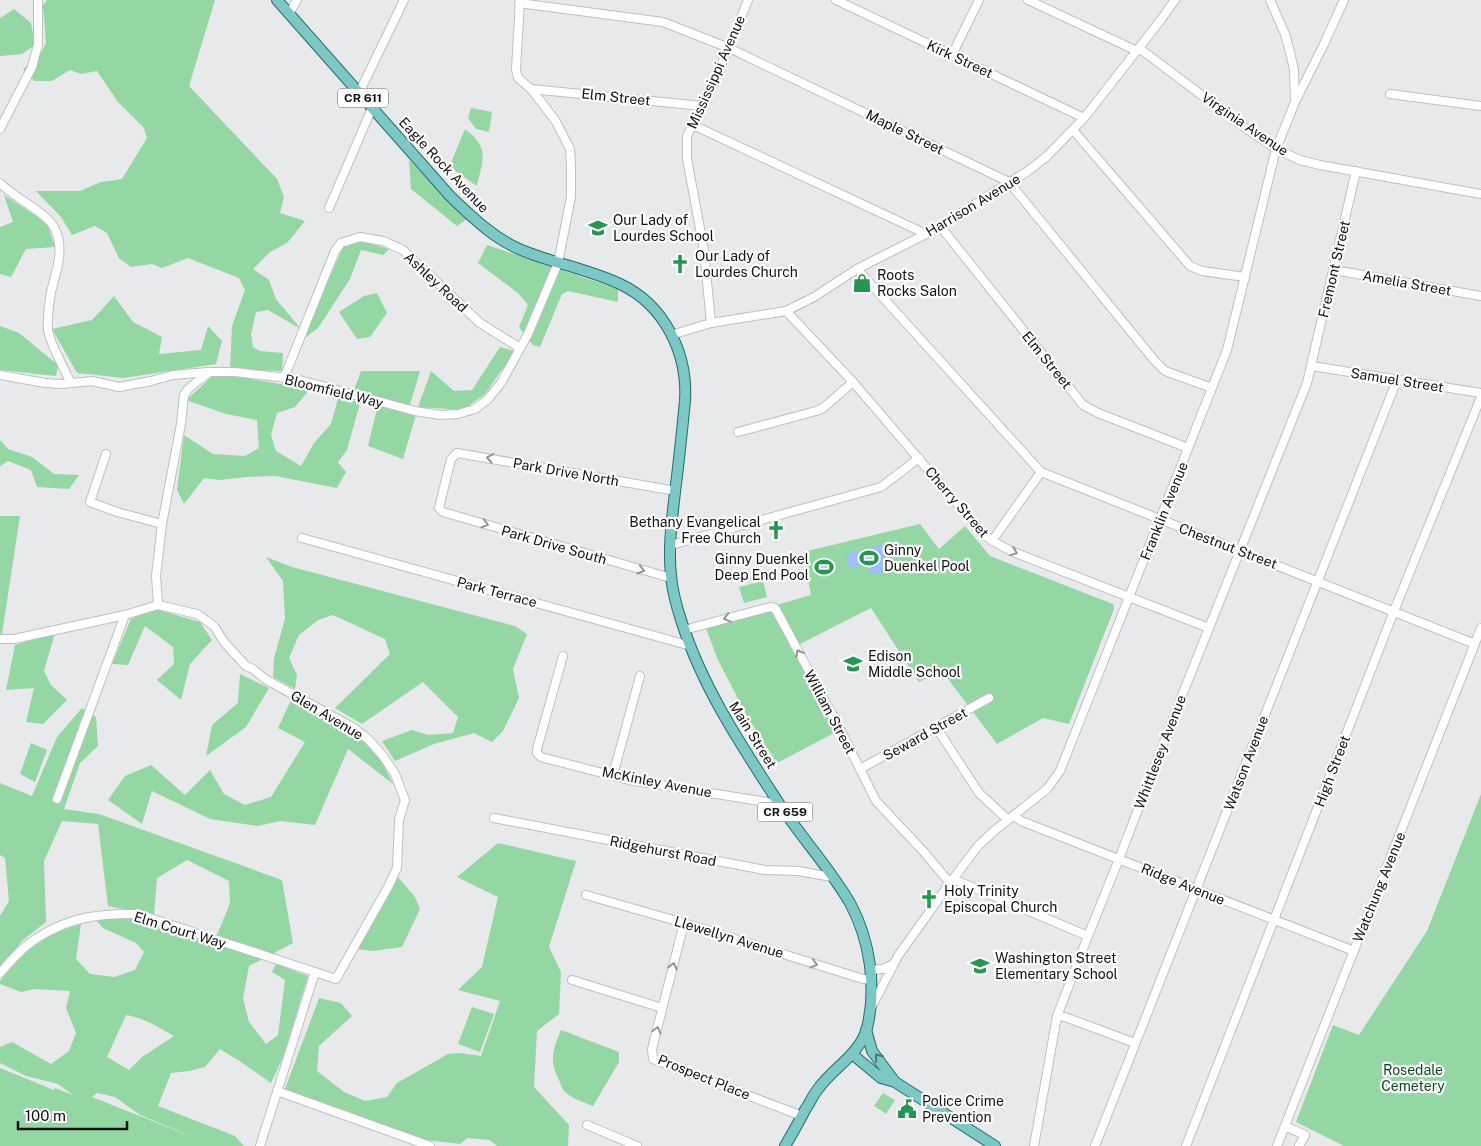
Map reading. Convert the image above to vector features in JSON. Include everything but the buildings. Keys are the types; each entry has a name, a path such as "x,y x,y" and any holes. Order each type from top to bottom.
{"main road":[{"name":"Eagle Rock Avenue","path":"277,0 450,196 480,224 518,249 623,285 636,294 659,316 672,335"},
{"name":"Main Street","path":"672,335 681,357 685,386 671,545 671,578 684,630 701,673 722,713 779,804 850,903 865,944 871,975 870,1010 866,1030 852,1054 818,1089 784,1146"},
{"path":"866,1030 872,1051 895,1082"},
{"path":"852,1054 881,1078 895,1082 995,1146"}],"street":[{"path":"0,129 32,67 38,45 38,0"},
{"path":"289,14 296,0"},
{"path":"359,94 404,0"},
{"name":"Mississippi Avenue","path":"711,323 704,250 686,147 687,136 748,0"},
{"name":"Kirk Street","path":"836,0 1084,118"},
{"path":"952,56 979,0"},
{"name":"Virginia Avenue","path":"1028,0 1138,49 1244,127 1276,148 1300,160 1481,194"},
{"name":"Harrison Avenue","path":"711,323 786,311 814,297 857,269 940,226 1028,171 1046,157 1084,118 1175,0"},
{"name":"Franklin Avenue","path":"870,1010 893,964 978,846 994,830 1048,789 1060,771 1130,597 1227,350 1276,148 1295,102 1294,70 1290,52 1285,34 1270,0"},
{"path":"1295,102 1344,0"},
{"name":"Maple Street","path":"520,2 663,22 728,48 1009,182 1154,360 1165,371 1212,388"},
{"name":"Bloomfield Way","path":"0,375 45,384 92,381 119,387 173,375 235,372 296,379 415,411 440,415 458,414 475,409 488,399 501,383 528,334 558,263 571,197 570,149 560,128 531,89 518,78 516,69 520,2"},
{"name":"Elm Street","path":"531,89 702,106"},
{"path":"1390,94 1481,106"},
{"path":"329,208 372,108"},
{"path":"693,125 926,234"},
{"path":"1073,130 1190,266 1202,271 1245,277"},
{"name":"Fremont Street","path":"1312,366 1356,171"},
{"path":"0,183 50,220 56,229 59,243 59,263 49,303 48,332 71,383"},
{"name":"Elm Street","path":"940,226 1083,405 1098,413 1188,448"},
{"name":"Ashley Road","path":"284,378 335,251 341,243 360,237 382,241 403,250 480,323 520,348"},
{"name":"Chestnut Street","path":"857,269 1041,472 1475,644"},
{"name":"Amelia Street","path":"1334,270 1481,296"},
{"name":"Cherry Street","path":"786,311 853,382 984,535 992,541 1013,552 1209,628"},
{"path":"672,335 711,323"},
{"name":"Samuel Street","path":"1312,366 1481,393"},
{"name":"Whittlesey Avenue","path":"1034,1146 1057,1016 1177,708 1307,383 1312,366"},
{"path":"158,605 156,576 162,524 181,424 184,395 193,384 210,372"},
{"name":"Watson Avenue","path":"1095,1146 1397,380"},
{"path":"738,432 823,408 853,382"},
{"name":"High Street","path":"1186,1146 1394,611 1481,397"},
{"name":"Park Drive North","path":"439,508 451,459 457,453 676,491"},
{"path":"106,454 90,502 117,512 162,524"},
{"path":"671,545 881,487 919,458"},
{"path":"992,541 1041,472"},
{"name":"Park Drive South","path":"439,508 444,512 671,578"},
{"name":"Park Terrace","path":"302,538 691,646"},
{"name":"Glen Avenue","path":"0,639 14,639 125,615 158,605 197,614 214,626 224,642 246,666 265,679 354,728 370,741 395,774 405,800 399,820 397,868 336,979 315,972"},
{"name":"William Street","path":"684,630 770,607 775,608 839,727 876,801 923,851 952,881 1088,936"},
{"path":"57,799 125,615"},
{"name":"Watchung Avenue","path":"1277,1146 1481,628"},
{"name":"McKinley Avenue","path":"563,656 537,749 537,753 541,757 630,780 779,804"},
{"path":"613,775 640,676"},
{"name":"Seward Street","path":"860,769 989,698"},
{"name":"Ridge Avenue","path":"936,727 979,793 1011,818 1354,951"},
{"name":"Ridgehurst Road","path":"494,818 765,870 798,871 832,876"},
{"name":"Llewellyn Avenue","path":"586,896 684,923 861,978 871,975"},
{"name":"Elm Court Way","path":"0,973 18,953 36,938 65,923 85,917 115,914 138,914 315,972"},
{"path":"572,980 662,1008 684,923"},
{"path":"871,975 893,964"},
{"path":"260,1146 315,972"},
{"name":"Prospect Place","path":"662,1008 652,1049 653,1059 802,1116"},
{"path":"1057,1016 1066,1017 1135,1043"},
{"path":"277,1091 430,1146"},
{"path":"587,1125 637,1146"},
{"path":"1285,1126 1305,1134 1299,1146"}],"green space":[{"path":"47,0 215,0 189,86 277,179 284,197 280,213 305,221 287,243 270,252 253,269 269,280 276,299 301,329 268,310 256,312 251,334 253,347 260,351 283,353 282,371 230,369 232,326 245,290 239,278 188,258 162,268 152,264 131,267 119,258 107,233 95,226 72,235 61,217 36,191 80,191 101,182 122,179 147,138 144,128 118,102 97,71 81,74 70,70 52,81 34,81 23,69 39,57 46,43 43,5"},
{"path":"14,9 31,23 35,45 22,54 0,56 0,18"},
{"path":"471,108 492,112 489,132 476,129 468,118"},
{"path":"465,129 478,142 483,154 477,186 451,168 450,165"},
{"path":"409,160 467,219 457,226 411,189"},
{"path":"4,195 47,223 55,247 26,249 11,277 0,274 0,227 13,222"},
{"path":"362,241 389,249 383,255 361,250 350,279 318,328 302,340 343,247"},
{"path":"487,245 618,289 618,302 568,291 562,294 540,347 533,345 519,327 528,305 518,293 478,263"},
{"path":"377,293 387,313 370,337 357,339 339,312 364,296"},
{"path":"114,296 133,322 162,337 159,354 201,350 208,326 222,341 216,364 124,378 77,373 52,329 92,320"},
{"path":"0,326 19,333 58,365 56,376 0,370"},
{"path":"500,347 515,351 485,394 463,410 418,407 431,371 454,391 472,390"},
{"path":"361,371 420,371 410,405 354,390"},
{"path":"216,373 310,389 295,407 277,413 271,435 276,451 301,466 314,443 331,424 339,395 360,403 347,450 338,462 346,472 337,488 275,476 220,480 204,478 184,504 177,490 184,435 213,454 245,456 259,448 257,420 226,414 186,400"},
{"path":"378,405 416,415 403,459 368,446"},
{"path":"0,440 8,449 32,457 54,474 79,475 69,489 37,487 31,470 8,461 0,466"},
{"path":"0,516 20,516 2,634 0,633"},
{"path":"920,524 939,549 965,526 990,556 1113,604 1114,609 1069,724 1043,718 997,744 942,671 919,682 871,608 796,646 840,730 777,763 748,718 718,660 705,626 811,595 803,552"},
{"path":"266,557 292,567 515,626 527,634 513,669 519,698 503,731 492,742 474,733 434,744 395,761 382,741 412,730 428,735 453,733 458,717 423,682 362,724 335,708 390,654 385,639 333,615 318,620 299,635 289,658 297,675 295,689 273,677 274,658 285,619 283,581"},
{"path":"763,581 767,597 744,603 739,587"},
{"path":"155,609 200,622 212,640 190,664 181,700 157,680 174,664 173,647 145,626 128,665 112,664 131,619"},
{"path":"55,633 44,671 51,685 67,700 43,724 26,722 34,688 6,690 15,645"},
{"path":"240,674 269,688 246,727 206,756 212,725 238,703"},
{"path":"292,698 355,731 376,750 393,784 348,749 315,825 280,821 258,826 210,819 152,791 142,824 108,800 125,776 151,765 185,795 210,770 224,794 245,805 271,797 305,742 278,728"},
{"path":"82,708 96,717 98,746 80,763 64,809 99,814 282,880 293,943 249,966 243,998 249,1022 266,1044 278,1035 285,980 272,972 276,964 308,976 284,1055 271,1083 220,1049 205,1067 171,1073 158,1106 235,1136 244,1146 0,1146 0,1068 54,1090 55,1088 73,1095 58,1084 26,1076 0,1063 0,1047 12,1042 51,1064 69,1051 76,1033 66,1008 70,991 35,989 21,992 0,984 0,981 21,955 55,932 81,924 76,959 90,974 114,977 135,970 144,952 136,943 103,928 96,920 129,916 151,925 217,935 230,903 229,881 187,860 157,878 154,915 108,906 98,824 62,821 44,861 46,922 23,940 0,968 0,916 9,901 5,858 0,855 0,783 32,796 57,737","holes":["126,1015 157,1026 174,1036 142,1057 129,1070 107,1057","97,1093 115,1097 140,1115 205,1142 92,1097"]},
{"path":"31,743 47,750 35,782 20,774"},
{"name":"Rosedale Cemetery","path":"1481,794 1481,1146 1344,1146 1296,1122 1333,1025 1359,1035 1427,931"},
{"path":"498,843 576,861 549,947 561,972 559,1014 537,1031 534,1087 569,1125 568,1146 497,1146 490,1140 467,1138 460,1144 410,1138 285,1089 319,998 341,1003 352,1016 319,1046 317,1071 344,1092 365,1101 387,1097 397,1083 448,1054 460,1053 481,1056 500,1001 458,990 482,967 498,897 457,877"},
{"path":"398,877 415,897 420,909 402,947 373,951 357,949"},
{"path":"472,1007 494,1014 480,1052 458,1044"},
{"path":"561,1030 619,1052 619,1062 593,1106 570,1096 560,1084 554,1066 553,1055"},
{"path":"883,1093 895,1100 886,1114 874,1106"}],"water":[{"name":"Ginny Duenkel Pool","path":"898,541 902,556 882,561 884,572 872,575 868,563 849,568 846,554"},
{"name":"Ginny Duenkel Deep End Pool","path":"828,557 833,573 819,575 815,562"}],"place":[{"name":"Our Lady of Lourdes School","path":"598,228"},
{"name":"Our Lady of Lourdes Church","path":"680,264"},
{"name":"Roots Rocks Salon","path":"862,283"},
{"name":"Bethany Evangelical Free Church","path":"776,530"},
{"name":"Ginny Duenkel Pool","path":"869,558"},
{"name":"Ginny Duenkel Deep End Pool","path":"824,567"},
{"name":"Edison Middle School","path":"853,664"},
{"name":"Holy Trinity Episcopal Church","path":"929,899"},
{"name":"Washington Street Elementary School","path":"980,966"},
{"name":"Police Crime Prevention","path":"907,1109"}]}
